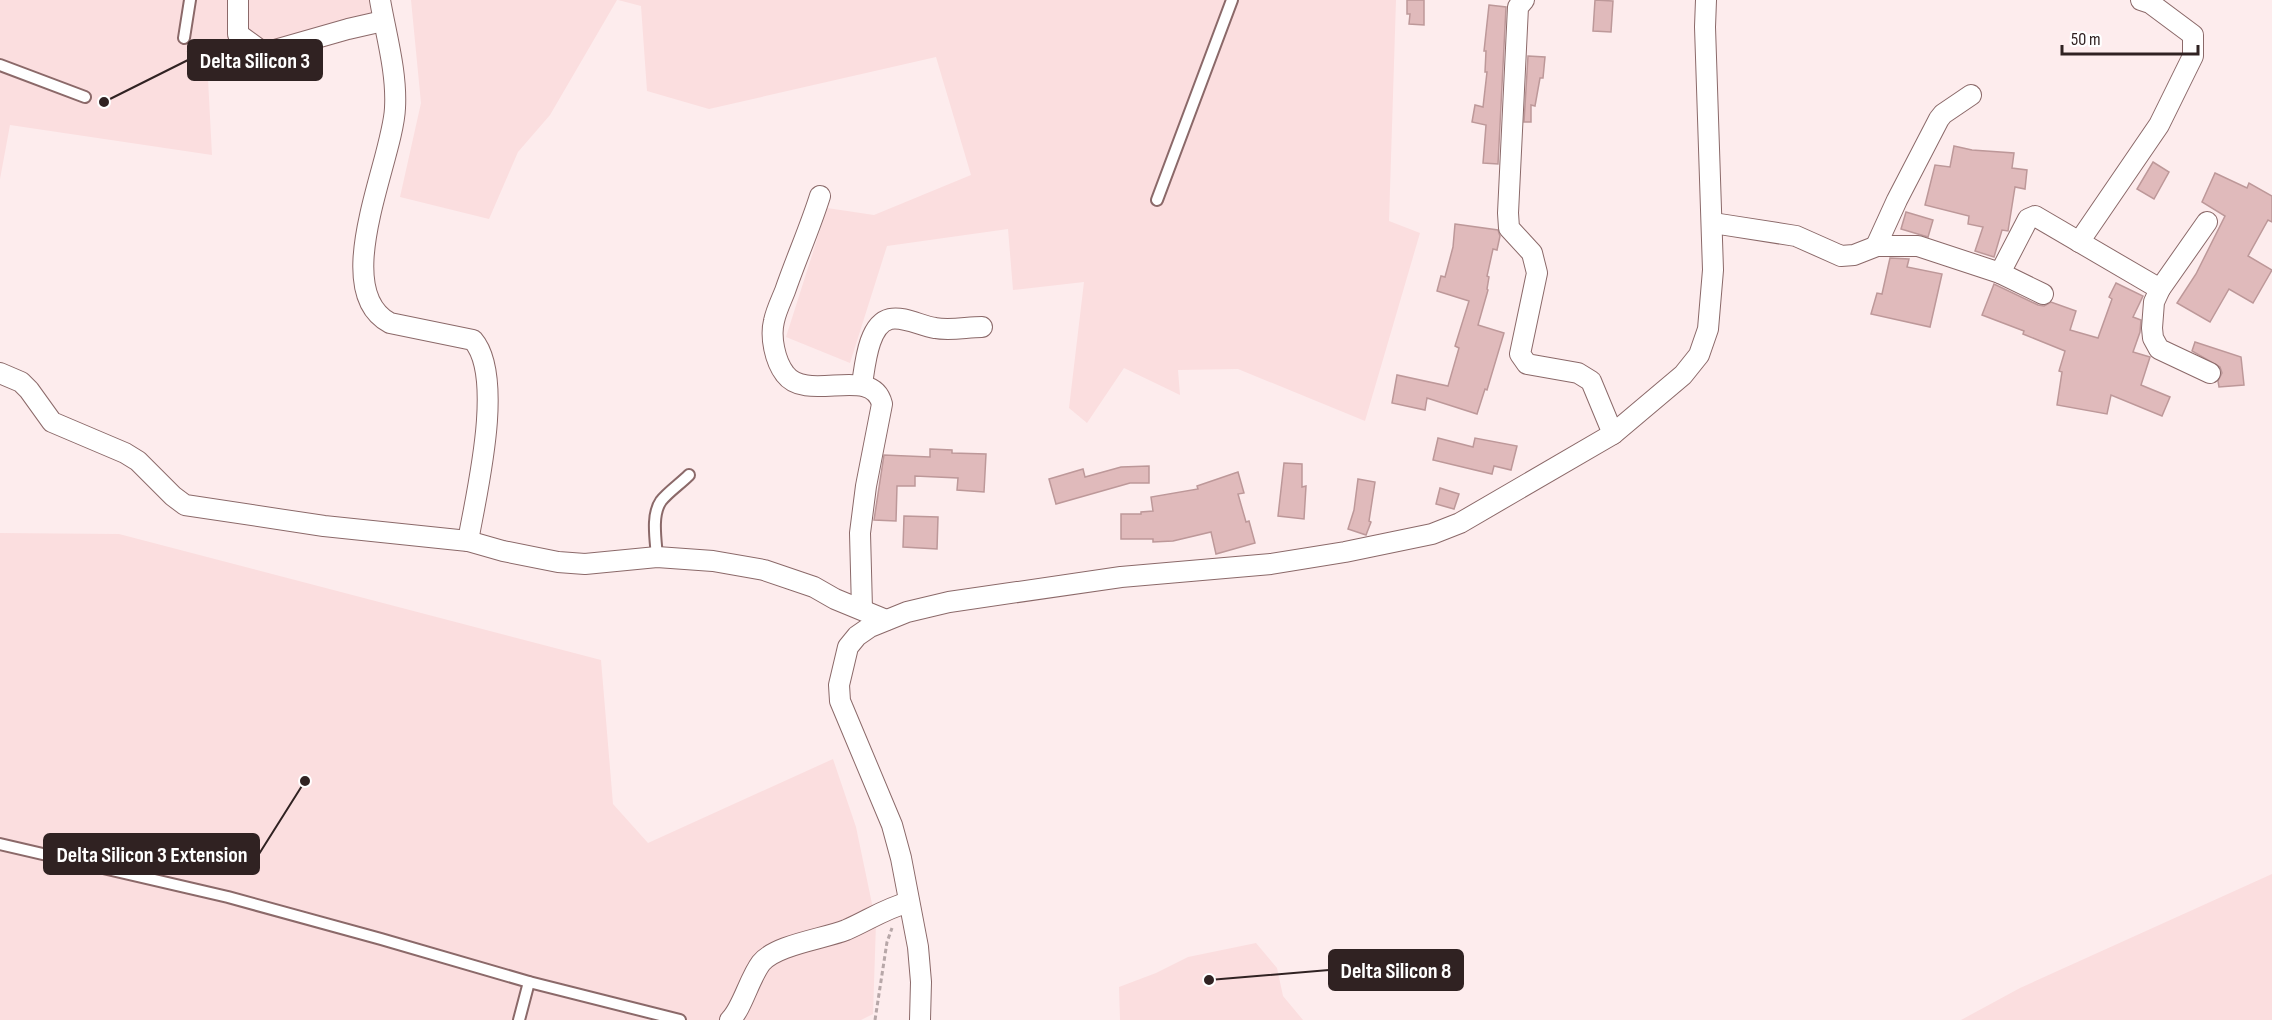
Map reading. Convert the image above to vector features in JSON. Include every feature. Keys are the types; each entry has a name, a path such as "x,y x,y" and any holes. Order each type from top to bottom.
{"street":[{"path":"238,0 238,34 264,53 384,21"},
{"path":"380,0 395,90 395,111 391,136 364,243 365,285 367,296 380,317 390,323 473,340 480,348 484,358 488,402 485,436 468,541"},
{"path":"1524,0 1518,7 1508,213 1509,228 1532,253 1537,273 1520,354 1527,364 1578,373 1591,381 1613,434"},
{"path":"920,1020 921,982 918,947 901,858 892,825 840,701 838,685 848,647 857,636 886,620 917,609 1007,592 1121,577 1271,564 1432,534 1460,523 1613,434 1683,375 1699,355 1708,329 1713,270 1713,224 1705,27 1706,0"},
{"path":"2079,242 2159,125 2193,56 2193,35 2141,0"},
{"path":"1876,246 1939,119 1971,95"},
{"path":"820,196 774,321 774,345 785,373 792,380 811,386 862,384 877,393 882,404 860,533 862,609"},
{"path":"2000,273 2028,219 2035,216 2160,289"},
{"path":"2207,222 2160,289 2154,302 2153,338 2159,349 2210,373"},
{"path":"1713,224 1796,236 1841,256 1854,255 1876,246 1918,246 2000,273 2043,294"},
{"path":"862,384 869,344 877,327 889,319 910,321 937,329 982,327"},
{"path":"0,373 21,382 52,422 125,453 138,461 185,505 324,525 468,541 558,562 585,564 657,557 713,561 764,570 814,587 886,620"},
{"path":"730,1020 735,1016 756,971 768,957 787,948 846,929 885,909 910,906"}],"lane":[{"path":"184,38 190,0"},
{"path":"1157,200 1232,0"},
{"path":"0,65 85,97"},
{"path":"657,557 656,514 658,507 689,475"},
{"path":"0,844 228,897 530,982 681,1020"},
{"path":"519,1020 530,982"}],"path":[{"path":"184,38 191,58 200,63 222,63 264,53"},
{"path":"875,1020 887,942 894,924 910,906"}],"shaded area":[{"path":"0,0 377,0 383,31 208,79 212,155 10,125 0,179"},
{"path":"411,0 617,0 550,115 518,152 489,219 400,197 421,103"},
{"path":"618,0 1396,0 1389,221 1420,233 1365,421 1238,369 1178,370 1180,395 1124,368 1087,423 1069,408 1084,282 1013,290 1008,229 887,246 850,363 786,337 827,208 874,215 971,175 936,57 709,109 647,91 641,6"},
{"path":"0,533 119,534 601,660 613,804 648,843 833,759 856,827 876,923 873,1014 861,1020 0,1020"},
{"path":"2272,874 2272,1020 1961,1020 2020,988"},
{"path":"1256,943 1277,968 1283,996 1303,1020 1120,1020 1119,987 1156,973 1188,957"}],"building":[{"path":"1407,0 1424,0 1424,25 1409,24 1410,14 1407,14"},
{"path":"1595,0 1613,1 1611,32 1593,31"},
{"path":"1489,5 1506,7 1498,164 1483,163 1486,125 1472,122 1475,105 1483,107 1487,72 1485,72 1486,51 1484,51"},
{"path":"1528,56 1545,57 1543,78 1540,78 1535,106 1531,105 1531,122 1524,122"},
{"path":"1954,146 1972,150 2014,153 2012,168 2027,170 2025,189 2015,187 2008,231 2002,230 1994,257 1975,251 1983,227 1968,224 1969,216 1925,205 1935,165 1950,167"},
{"path":"2153,162 2169,172 2154,199 2137,189"},
{"path":"2215,173 2247,188 2249,183 2272,196 2272,222 2268,220 2248,256 2272,270 2253,303 2229,289 2210,322 2177,303 2196,274 2225,216 2202,202"},
{"path":"1906,212 1933,220 1928,237 1901,229"},
{"path":"1455,224 1498,230 1500,236 1497,250 1493,249 1487,276 1489,277 1488,290 1478,325 1504,333 1487,390 1485,389 1477,414 1427,398 1425,410 1392,403 1397,375 1448,386 1459,348 1455,346 1469,301 1437,291 1441,276 1445,277 1453,247"},
{"path":"1890,258 1909,259 1907,267 1942,274 1930,327 1871,314 1877,293 1882,294"},
{"path":"2116,283 2143,296 2133,317 2141,320 2140,332 2133,352 2150,357 2141,385 2170,397 2162,416 2111,395 2107,414 2057,405 2062,372 2059,371 2065,351 2023,334 2024,331 1982,315 1994,284 2038,305 2044,306 2051,302 2076,311 2070,330 2098,338 2112,299 2109,297"},
{"path":"2195,342 2241,357 2244,385 2219,387 2218,381 2222,373 2220,367 2192,351"},
{"path":"1438,438 1473,447 1475,438 1517,446 1511,470 1494,466 1492,474 1433,460"},
{"path":"930,449 952,450 952,453 986,454 984,492 957,490 958,478 915,476 915,486 897,486 896,521 874,520 884,455 930,457"},
{"path":"1284,463 1302,464 1302,487 1306,486 1304,519 1278,516"},
{"path":"1149,466 1149,483 1130,483 1056,504 1049,479 1083,469 1085,477 1121,467"},
{"path":"1238,472 1244,493 1238,494 1255,543 1216,554 1211,532 1173,541 1121,539 1121,514 1141,514 1141,512 1153,511 1151,497 1198,489 1197,486"},
{"path":"1358,479 1375,482 1369,521 1371,522 1366,535 1348,529 1354,510"},
{"path":"1440,488 1459,494 1454,509 1436,504"},
{"path":"904,516 938,517 937,549 903,547"}],"place":[{"name":"Delta Silicon 3","path":"104,102"},
{"name":"Delta Silicon 3 Extension","path":"305,781"},
{"name":"Delta Silicon 8","path":"1209,980"}]}
